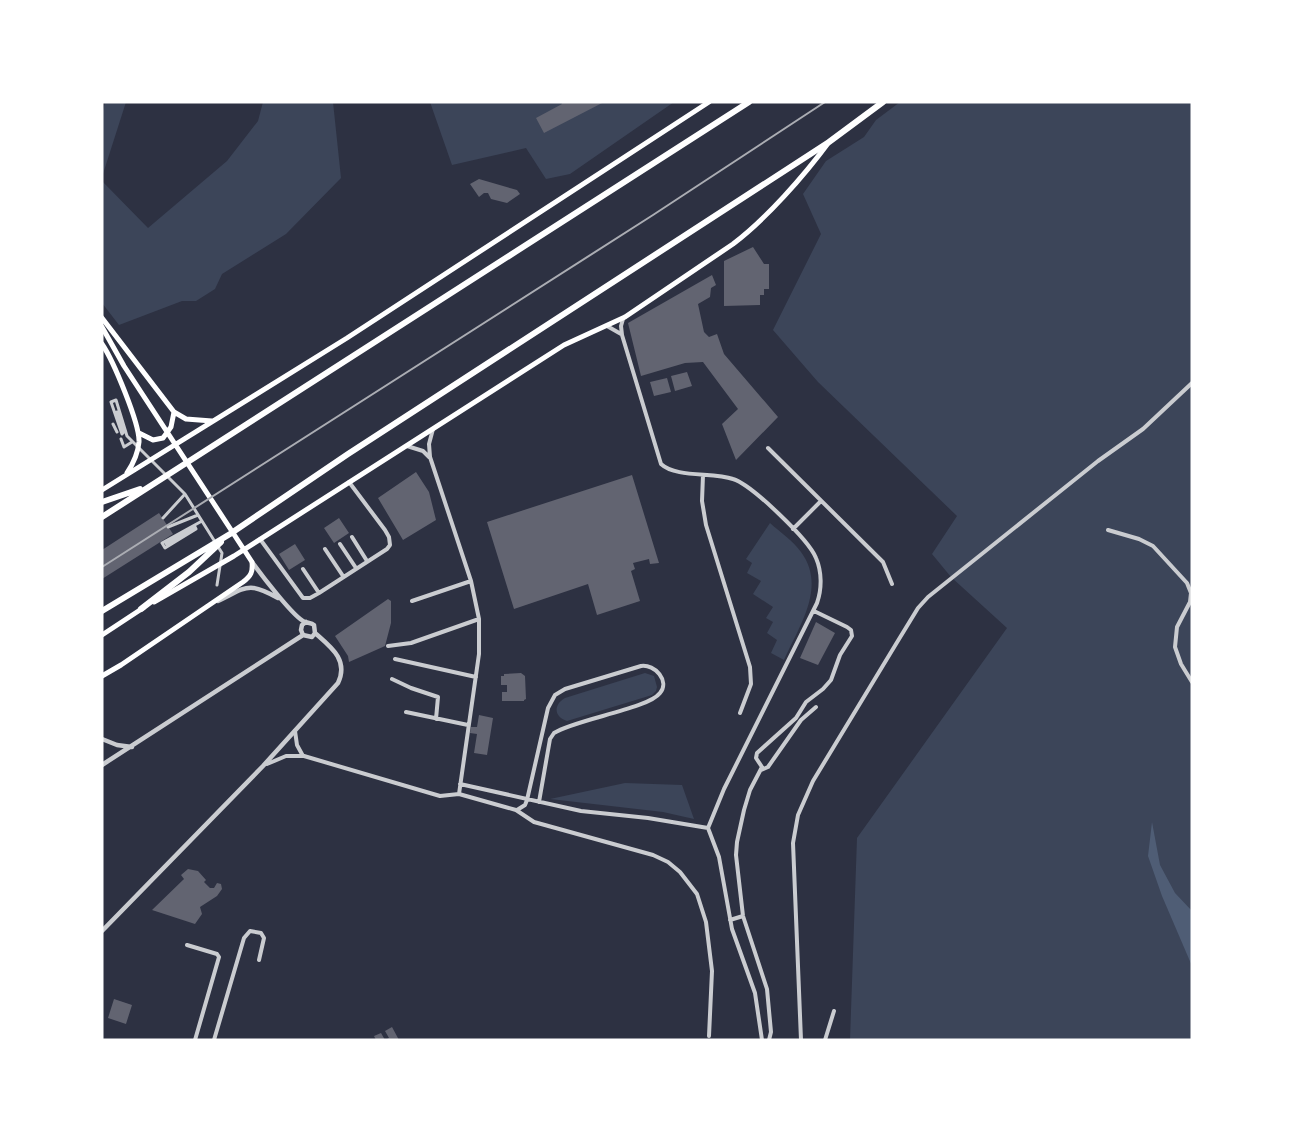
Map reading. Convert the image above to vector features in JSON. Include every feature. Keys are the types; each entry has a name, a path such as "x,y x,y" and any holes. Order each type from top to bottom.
{"highway":[{"path":"102,517 748,102"},
{"path":"102,611 230,534 348,454 829,142 883,102"},
{"path":"102,502 150,486"},
{"path":"141,609 189,572 230,534"}],"main road":[{"path":"102,490 460,266 709,102"},
{"path":"102,635 141,609 260,539 564,345 625,317 741,238 794,184 829,142"},
{"path":"102,318 174,412 186,419 213,421"},
{"path":"102,327 124,366 250,560 250,577 104,676"},
{"path":"102,344 118,375 139,433 137,452 124,476"},
{"path":"139,433 153,440 163,438 171,427 174,412"}],"street":[{"path":"625,317 621,326 622,335 661,464 671,470 733,479 742,483 793,529 815,555 820,569 819,591 813,611 724,789 708,828 719,857 730,920 755,993 762,1040"},
{"path":"606,326 622,335"},
{"path":"801,1040 794,843 798,815 813,781 922,604 983,551 1098,461 1143,429 1192,383"},
{"path":"117,412 122,434 111,402 116,400 127,436 185,494 222,553 217,585"},
{"path":"113,424 117,432"},
{"path":"433,429 429,444 430,457 471,581 479,619 480,636 476,677 459,794"},
{"path":"121,439 124,447 132,442"},
{"path":"406,446 423,451 430,457"},
{"path":"768,448 883,562 892,584"},
{"path":"703,475 702,501 706,525 750,668 751,684 740,713"},
{"path":"260,539 303,598 310,598 319,593 387,549 390,541 379,522 349,482"},
{"path":"163,518 185,494"},
{"path":"793,529 820,501"},
{"path":"168,527 198,515"},
{"path":"195,529 167,545 166,543 195,527 196,529 165,548 162,543 202,521"},
{"path":"1108,530 1139,538 1154,546 1187,583 1191,593 1190,602 1180,621 1175,641 1178,659 1192,682"},
{"path":"352,537 367,561"},
{"path":"340,544 356,568"},
{"path":"325,549 343,576"},
{"path":"250,560 304,624"},
{"path":"303,569 319,593"},
{"path":"412,600 471,581"},
{"path":"211,605 249,586 263,590 285,603"},
{"path":"769,1040 771,1032 766,983 743,916 736,867 736,842 750,790 761,770 761,765 756,758 757,753 796,718 806,702 824,689 831,680 840,655 852,636 847,627 813,611"},
{"path":"388,646 422,640 479,619"},
{"path":"304,624 314,625 314,635"},
{"path":"303,635 301,630 304,624"},
{"path":"102,765 303,635 314,635 323,640 339,658 341,674 334,688 263,766 102,931"},
{"path":"395,659 476,677"},
{"path":"516,810 525,805 527,800 548,708 555,695 565,689 641,666 651,666 657,669 663,684 658,696 554,733 550,739 539,802"},
{"path":"392,679 438,697 436,720"},
{"path":"761,770 768,767 801,720 816,707"},
{"path":"406,712 436,720 468,724"},
{"path":"295,731 297,745 304,756"},
{"path":"102,739 117,745 132,747"},
{"path":"263,766 272,760 286,756 304,756 440,796 459,794 516,810 534,822 653,855 668,862 690,883 703,907 712,970 710,1036"},
{"path":"535,769 544,771"},
{"path":"460,784 596,813 648,818 708,828"},
{"path":"730,920 743,916"},
{"path":"214,1040 244,938 250,931 261,933 264,938 259,960"},
{"path":"187,945 217,954 219,957 195,1040"},
{"path":"825,1040 834,1011"}],"shaded area":[{"path":"105,102 126,102 102,177 102,115"},
{"path":"263,102 333,102 341,178 286,234 222,274 215,289 196,301 182,301 119,325 102,303 102,181 148,228 227,161 258,121"},
{"path":"430,102 674,102 570,174 546,179 526,148 452,165"},
{"path":"900,102 1192,102 1192,1040 850,1040 857,838 1007,628 951,577 932,554 957,516 818,382 773,330 821,234 803,194 826,161 864,137 876,120"},
{"path":"770,523 801,552 808,565 811,579 808,606 784,660 771,653 777,640 767,633 773,622 766,618 773,607 753,594 761,581 747,573 752,563 746,559"},
{"path":"645,673 654,676 657,687 652,695 567,721 557,714 558,704 565,698"},
{"path":"625,783 682,785 694,819 663,812 550,799"},
{"path":"1152,822 1160,865 1175,893 1192,911 1192,966 1162,896 1148,856"}],"building":[{"path":"561,102 604,102 544,133 536,118 562,104"},
{"path":"479,179 517,190 520,194 507,203 491,199 488,193 479,197 470,184"},
{"path":"753,247 764,264 769,264 769,289 764,289 764,295 760,295 760,305 724,306 724,261"},
{"path":"712,275 716,285 711,288 710,297 698,304 704,332 709,337 717,334 724,354 778,417 736,460 722,424 738,409 703,362 685,363 641,376 628,323"},
{"path":"687,372 692,386 675,391 671,376"},
{"path":"667,378 671,392 654,396 650,382"},
{"path":"416,472 429,492 436,520 403,540 378,498"},
{"path":"632,475 659,563 650,564 649,559 633,563 635,569 631,571 640,601 597,615 588,584 514,609 487,522"},
{"path":"159,513 173,534 102,579 102,550"},
{"path":"339,518 349,533 334,543 324,528"},
{"path":"295,544 305,560 289,570 279,554"},
{"path":"388,599 391,601 391,623 385,646 349,662 348,656 335,636"},
{"path":"816,622 835,633 818,665 800,658"},
{"path":"521,673 525,676 526,699 524,701 502,701 502,692 507,692 507,685 501,685 501,676"},
{"path":"479,715 493,718 487,755 474,753 477,734 470,733 471,727 477,727"},
{"path":"188,869 198,871 210,888 214,888 217,883 221,884 222,889 217,896 200,907 202,914 195,924 152,910 184,879 181,875"},
{"path":"114,999 132,1005 126,1024 108,1018"},
{"path":"392,1027 399,1040 385,1040 389,1038 385,1031"},
{"path":"381,1033 385,1040 376,1040 374,1036"}],"railway":[{"path":"102,567 653,215 825,102"}]}
